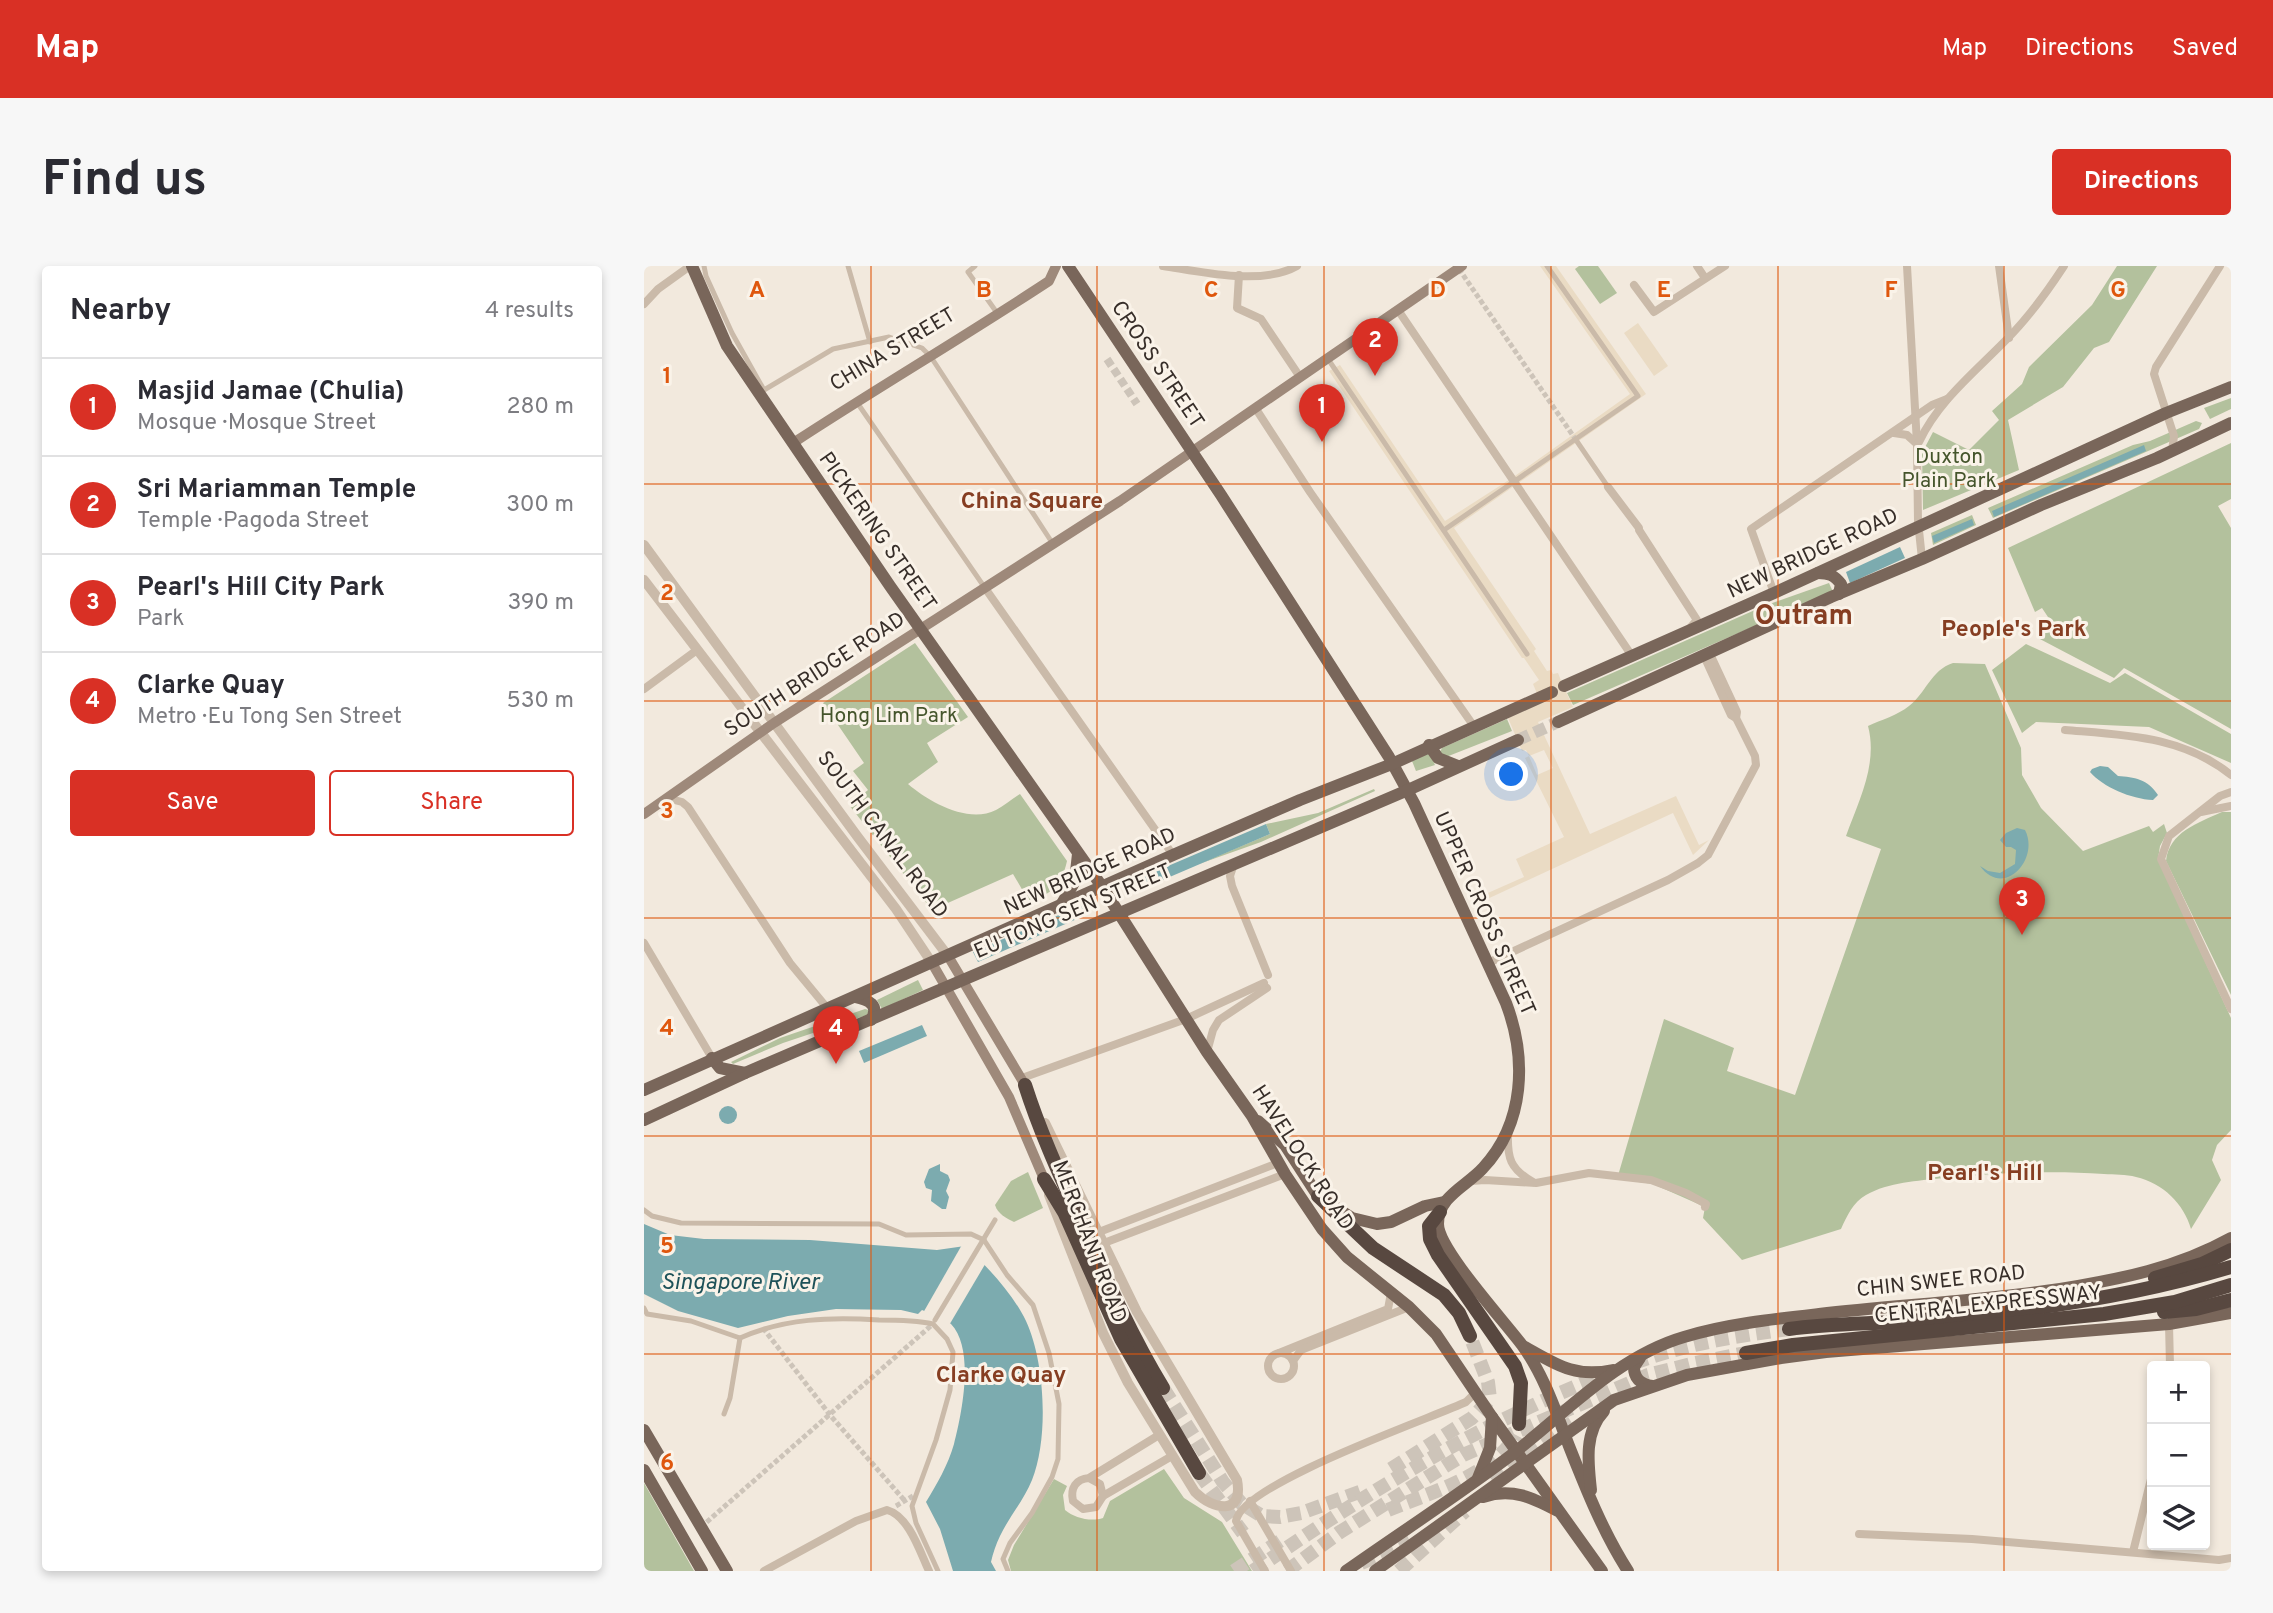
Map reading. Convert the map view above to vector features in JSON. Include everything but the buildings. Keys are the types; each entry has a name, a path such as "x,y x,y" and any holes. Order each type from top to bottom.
{"highway":[{"path":"1023,1082 1038,1128 1109,1285 1139,1349 1163,1388"},
{"path":"1044,1179 1064,1212 1121,1339 1199,1473"},
{"path":"1318,1196 1373,1248 1444,1295 1459,1313 1470,1336"},
{"path":"1442,1207 1429,1226 1430,1239 1438,1255 1515,1367 1521,1383 1519,1424"},
{"path":"2095,1300 2103,1294 2202,1264 2231,1250"},
{"name":"CENTRAL EXPRESSWAY","path":"1789,1329 1923,1320 2095,1300 2125,1295 2231,1267"},
{"name":"CENTRAL EXPRESSWAY","path":"1746,1353 1793,1345 2104,1314 2175,1302 2231,1285"},
{"path":"2104,1314 2130,1315 2196,1309 2231,1300"}],"main road":[{"name":"PICKERING STREET","path":"691,266 702,278 727,346 921,630 1078,853"},
{"name":"SOUTH BRIDGE ROAD","path":"644,814 774,723 985,589 1256,409 1462,266"},
{"name":"CROSS STREET","path":"1071,267 1191,451"},
{"name":"CHINA STREET","path":"791,441 854,398 930,355 1055,270"},
{"name":"NEW BRIDGE ROAD","path":"644,1090 1300,800 1392,764 1473,725 1686,633 2166,413 2231,387"},
{"path":"1558,722 1839,594 2231,423"},
{"name":"UPPER CROSS STREET","path":"1191,451 1408,790 1513,1023 1520,1053 1520,1074 1516,1107 1508,1129 1490,1160 1442,1207"},
{"path":"1818,573 1835,576 1841,584 1839,594"},
{"name":"EU TONG SEN STREET","path":"644,1120 746,1073 1408,790 1518,740"},
{"path":"1429,745 1438,758 1458,766"},
{"path":"1060,907 1075,881 1078,853"},
{"name":"HAVELOCK ROAD","path":"1078,853 1207,1052 1252,1116 1285,1174 1331,1240 1347,1257 1409,1307 1444,1345 1492,1418 1527,1463 1602,1571"},
{"name":"SOUTH CANAL ROAD","path":"948,956 962,981"},
{"name":"MERCHANT ROAD","path":"932,963 1009,1097 1044,1179"},
{"name":"MERCHANT ROAD","path":"962,981 1023,1082"},
{"path":"855,997 871,1002 874,1006 875,1013 871,1020"},
{"path":"712,1058 720,1068 746,1073"},
{"path":"1252,1116 1285,1145 1318,1196 1352,1218 1377,1224 1391,1222 1425,1206 1442,1207 1438,1229 1446,1245 1522,1345 1545,1384 1592,1504 1628,1571"},
{"name":"CHIN SWEE ROAD","path":"1346,1571 1517,1451 1598,1383 1675,1339 1722,1327 1795,1317 2014,1296 2109,1281 2183,1262 2231,1238"},
{"path":"2109,1281 2143,1280 2160,1286 2165,1293 2166,1321"},
{"path":"1375,1571 1614,1400 1653,1385 1687,1375 1781,1358 2231,1313"},
{"path":"1522,1345 1580,1373 1621,1368"},
{"path":"1641,1357 1634,1367 1636,1378 1641,1383 1653,1385"},
{"path":"1592,1504 1589,1466 1591,1434 1597,1418 1614,1400"},
{"path":"1477,1480 1490,1448 1492,1418"},
{"path":"644,1430 727,1571"},
{"path":"644,1470 702,1571"},
{"path":"1473,1501 1491,1494 1515,1493 1559,1512"}],"street":[{"path":"644,304 658,289 691,266"},
{"path":"704,266 702,278 764,390 833,349 889,337 922,348 930,355 1053,544"},
{"path":"848,266 870,342"},
{"path":"975,266 968,272 996,312"},
{"path":"1163,266 1263,276 1282,274 1297,266"},
{"path":"1444,530 1638,396 1547,266"},
{"path":"1696,266 1705,278"},
{"path":"1634,285 1654,312 1725,266"},
{"path":"1907,266 1922,559"},
{"path":"1999,266 2009,338"},
{"path":"1917,444 1947,399 2009,338 2030,314 2064,266"},
{"path":"2172,451 2174,436 2155,380 2156,367 2222,266 2231,268"},
{"path":"1239,275 1237,308 1261,319 1300,377"},
{"path":"1398,310 1632,656"},
{"path":"1328,359 1527,654"},
{"path":"854,398 985,589 1174,855"},
{"path":"1774,593 1751,528 1947,399"},
{"path":"1256,409 1310,492 1473,725"},
{"path":"1894,433 1907,435 1917,444"},
{"path":"1576,440 1705,624"},
{"name":"SOUTH CANAL ROAD","path":"644,545 948,956"},
{"path":"1670,575 1697,620 1686,633"},
{"path":"644,580 896,909 932,963"},
{"path":"644,689 697,650"},
{"path":"1488,963 1668,880 1702,860 1714,845 1756,765 1755,756 1736,718 1737,712 1707,655"},
{"path":"2065,730 2138,736 2173,743 2211,760 2231,775"},
{"path":"2231,792 2220,796 2169,836 2161,859 2231,1009"},
{"path":"667,798 682,802 688,807 790,963 828,1009"},
{"path":"2198,813 2231,806"},
{"path":"1234,863 1230,876 1232,886 1266,982"},
{"path":"644,943 712,1058"},
{"path":"1023,1082 1186,1018 1266,982"},
{"path":"1207,1052 1213,1030 1219,1020 1266,982"},
{"name":"MERCHANT ROAD","path":"1023,1082 1137,1312 1237,1480 1240,1493 1236,1501 1220,1507 1206,1502 1195,1493 1159,1435 1128,1383 1103,1333 1044,1179"},
{"path":"1508,1129 1508,1153 1513,1166 1518,1174 1535,1183"},
{"path":"1099,1231 1278,1163"},
{"path":"1468,1182 1485,1180 1535,1183 1589,1173 1651,1180 1686,1193 1706,1204 1705,1207"},
{"path":"1104,1243 1285,1174"},
{"path":"1240,1178 1245,1189"},
{"path":"1217,1186 1222,1198"},
{"path":"1186,1198 1191,1210"},
{"path":"644,1210 652,1216 681,1223 879,1224 906,1235 971,1234 984,1240 1007,1275 1033,1305 1049,1353 1059,1404 1058,1459 1052,1477 1032,1513 1010,1543 1003,1559 1008,1571"},
{"path":"1131,1219 1136,1231"},
{"path":"935,1320 995,1220"},
{"path":"1391,1293 1388,1309 1271,1357 1268,1372 1273,1378 1288,1378 1293,1373 1293,1362 1301,1350 1409,1307"},
{"path":"644,1308 647,1314 691,1321 740,1338 763,1328 788,1322 836,1318 929,1323 936,1328 947,1339 953,1352 950,1390 936,1440 912,1506 916,1523 938,1571"},
{"path":"2166,1321 2170,1361"},
{"path":"724,1414 730,1398 740,1338"},
{"path":"1279,1353 1288,1355 1293,1362"},
{"path":"1265,1571 1237,1521 1241,1510 1250,1501 1325,1459 1466,1402 1476,1392"},
{"path":"1159,1435 1089,1478 1077,1482 1073,1487 1073,1500 1077,1506 1090,1509 1096,1507 1103,1496 1172,1456"},
{"path":"1089,1478 1100,1484 1103,1496"},
{"path":"2133,1552 2149,1487"},
{"path":"1250,1501 1291,1571"},
{"path":"764,1571 856,1521 894,1509 904,1521 929,1571"},
{"path":"1859,1534 1972,1539 2224,1561 2231,1558"}],"green space":[{"path":"1579,266 1598,266 1617,293 1600,304 1575,269"},
{"name":"Duxton Plain Park","path":"2117,266 2157,266 2109,342 2094,348 2063,387 2008,420 2019,470 1923,510 1922,453 1933,432 1969,450 1999,420 1992,411 2022,384 2029,367 2092,305"},
{"path":"2231,398 2231,409 2210,419 2204,408"},
{"path":"2196,421 2202,423 2199,429 1993,518 1988,508 2133,445 2150,441"},
{"path":"2231,443 2231,499 2218,506 2231,528 2231,729 2124,668 2114,678 2038,638 2048,617 2042,608 2035,612 2008,548"},
{"path":"1972,515 1976,525 1933,545 1931,533"},
{"path":"1829,583 1833,592 1573,705 1567,693 1764,606"},
{"name":"Hong Lim Park","path":"915,643 968,717 927,743 938,762 908,784 927,798 961,813 985,814 1020,794 1067,861 1062,877 1054,888 1030,903 1013,874 932,910 849,805 868,790 853,771 864,763 823,703"},
{"path":"2026,644 2110,683 2125,673 2231,734 2231,763 2149,727 2036,722 2022,733 1992,670"},
{"path":"1953,663 1985,664 2021,748 2022,775 2041,808 2083,851 2149,826 2153,832 2164,824 2167,833 2160,846 2158,859 2231,1018 2231,1130 2217,1145 2212,1160 2221,1180 2191,1229 2178,1203 2163,1189 2128,1175 2024,1173 1904,1183 1884,1187 1861,1198 1841,1229 1742,1260 1703,1218 1705,1207 1653,1184 1617,1179 1664,1019 1734,1048 1727,1071 1795,1095 1881,849 1846,836 1869,768 1871,754 1868,726 1909,706 1939,671"},
{"path":"1507,719 1512,731 1446,757 1440,752 1442,748"},
{"path":"1429,752 1435,765 1416,771 1412,761"},
{"path":"1374,789 1375,791 1261,842 1199,864 1270,834 1266,824 1318,813"},
{"path":"2222,812 2231,812 2231,995 2166,861 2168,851 2179,836"},
{"path":"918,980 923,990 882,1009 877,1000"},
{"path":"865,1009 869,1010 867,1015 783,1043 733,1064 731,1062 780,1038"},
{"path":"1028,1172 1043,1208 1014,1222 1000,1213 995,1205 1011,1181"},
{"path":"1164,1469 1184,1498 1222,1522 1252,1571 1011,1571 1008,1560 1014,1545 1054,1479 1067,1486 1063,1495 1065,1510 1093,1520 1103,1518 1110,1501"},
{"path":"644,1483 694,1571 644,1571"}],"shaded area":[{"path":"1540,266 1556,266 1646,394 1454,528 1536,649 1534,651 1547,671 1558,673 1573,707 1538,722 1590,834 1676,796 1699,845 1709,840 1693,855 1673,813 1483,901 1481,896 1524,877 1516,859 1564,837 1525,758 1529,756 1526,750 1522,751 1508,718 1541,703 1533,684 1539,680 1329,371 1340,365 1445,521 1512,478 1630,394","holes":["1544,750 1553,768 1537,775 1529,756"]},
{"path":"1638,323 1668,366 1654,376 1624,333"}],"water":[{"path":"2144,445 2146,451 1994,517 1992,511"},
{"path":"1972,519 1974,525 1934,543 1932,536"},
{"path":"1900,547 1905,558 1850,583 1846,572"},
{"path":"2100,766 2108,767 2118,776 2145,782 2158,795 2153,800 2145,799 2110,787 2090,772"},
{"path":"1266,824 1270,834 1137,891 1133,881"},
{"path":"2017,828 2025,830 2028,841 2024,863 2009,877 1989,875 1980,866 2000,873 2015,864 2016,850 2006,847 2000,840 2006,833"},
{"path":"1082,905 1086,915 978,962 973,952"},
{"path":"922,1025 927,1036 864,1063 859,1051"},
{"path":"728,1106 734,1109 737,1115 734,1121 728,1124 722,1121 719,1115 722,1109"},
{"path":"940,1164 940,1171 948,1175 950,1180 946,1191 949,1197 946,1209 931,1201 932,1190 926,1188 924,1182 929,1169"},
{"name":"Singapore River","path":"644,1224 670,1235 704,1239 810,1240 937,1250 965,1246 991,1271 1021,1311 1032,1338 1041,1378 1043,1422 1032,1480 996,1545 991,1562 996,1571 953,1571 940,1529 926,1502 952,1452 963,1399 963,1349 951,1324 922,1310 918,1314 901,1310 836,1309 788,1316 738,1328 678,1311 644,1294"}],"pier":[{"path":"963,1243 987,1261 948,1327 923,1313"}],"tunnel":[{"path":"1459,269 1576,440"},
{"path":"1107,359 1137,404"},
{"path":"1518,740 1558,722"},
{"path":"701,1527 933,1324"},
{"path":"763,1328 830,1415 905,1501"},
{"path":"1634,1363 1711,1342 1789,1329"},
{"path":"1391,1469 1472,1418 1490,1399 1488,1382 1470,1336"},
{"path":"1287,1571 1340,1532 1463,1455 1648,1375 1746,1353"},
{"path":"1253,1571 1426,1461 1517,1413 1612,1372"},
{"path":"1163,1388 1223,1482 1241,1503 1262,1516 1280,1517 1301,1513 1362,1491"},
{"path":"1494,1482 1522,1457 1573,1422"},
{"path":"1388,1510 1477,1472 1506,1449 1516,1435"},
{"path":"1199,1473 1243,1533"},
{"path":"896,1506 913,1496"},
{"path":"1399,1571 1465,1511"},
{"path":"1234,1571 1280,1541"},
{"path":"1361,1563 1410,1542"}],"place":[{"name":"Sri Mariamman Temple","path":"1375,376"},
{"name":"Masjid Jamae (Chulia)","path":"1322,442"},
{"name":"Pearl's Hill City Park","path":"2022,935"},
{"name":"Clarke Quay","path":"836,1064"}],"district":[{"name":"China Square","path":"1032,502"},
{"name":"Outram","path":"1804,617"},
{"name":"People's Park","path":"2014,630"},
{"name":"Pearl's Hill","path":"1985,1174"},
{"name":"Clarke Quay","path":"1001,1376"}]}
